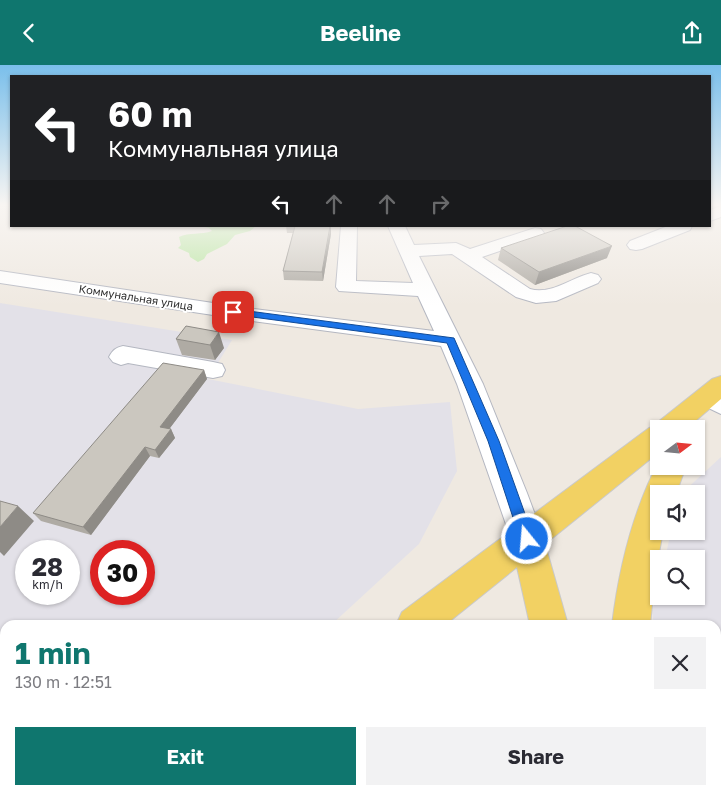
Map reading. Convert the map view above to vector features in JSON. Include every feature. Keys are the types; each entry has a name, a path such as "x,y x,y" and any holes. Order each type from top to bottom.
{"main road":[{"path":"682,420 706,405"},
{"path":"422,620 650,443"},
{"path":"631,620 634,586 645,533 650,519"},
{"path":"527,539 548,620"}],"street":[{"path":"348,238 346,287 426,290"},
{"path":"401,238 450,341 494,441 527,539"},
{"path":"468,256 520,238"},
{"path":"636,245 654,238"},
{"path":"407,251 456,248 523,293 536,297 549,297 591,279"},
{"name":"Коммунальная улица","path":"0,277 333,330 450,341"},
{"path":"120,357 123,354 213,370"}],"shaded area":[{"path":"0,303 232,340 208,379 358,409 450,402 457,471 419,544 336,620 0,620"},
{"path":"721,457 721,620 653,620 654,605 705,605 705,550 667,550 669,540 705,540 705,485 691,485 702,475 705,475 705,472"}],"green space":[{"path":"179,238 232,238 227,244 207,254 204,259 198,262 190,257 189,253 178,248 181,245"}],"building":[{"path":"292,238 328,238 322,272 283,271"},
{"path":"531,238 597,238 612,246 539,272 501,248"},
{"path":"186,326 219,332 210,345 176,339"},
{"path":"163,363 204,370 160,427 171,429 155,450 145,447 83,527 33,513"},
{"path":"0,501 18,506 0,527"}],"route":[{"path":"233,312 450,341 494,441 527,539"}]}
